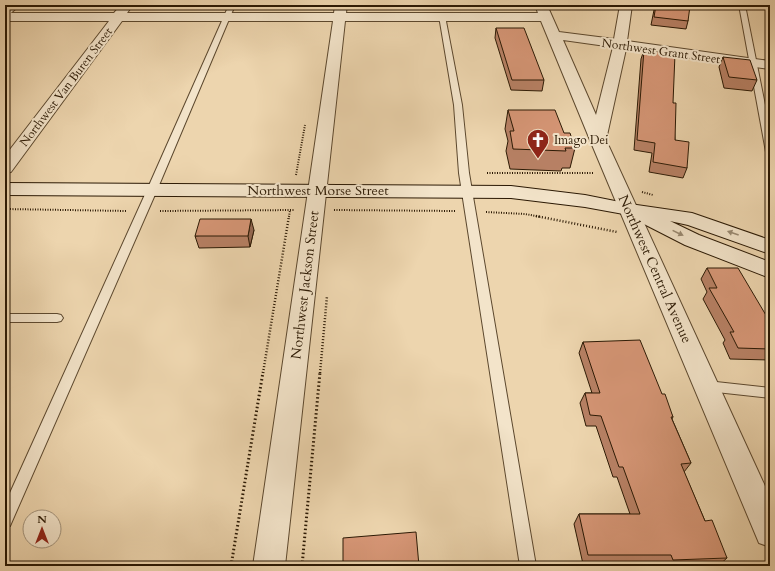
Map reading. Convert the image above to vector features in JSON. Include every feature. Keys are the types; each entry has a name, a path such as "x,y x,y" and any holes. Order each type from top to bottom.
{"street":[{"path":"598,140 620,45 626,5"},
{"name":"Northwest Grant Street","path":"5,16 123,11 226,17 340,11 546,19 620,45 770,65"},
{"name":"Northwest Van Buren Street","path":"5,168 123,11"},
{"name":"Northwest Jackson Street","path":"269,566 340,11"},
{"name":"Northwest Central Avenue","path":"546,19 770,532"},
{"name":"Northwest Morse Street","path":"5,189 293,190 316,200 468,190 540,194 692,219 770,246"},
{"name":"Northwest Morse Street","path":"630,210 692,240 770,270"}],"lane":[{"path":"5,16 17,5"},
{"path":"5,521 143,211 232,5"},
{"path":"742,5 770,152"},
{"path":"442,16 458,104 464,173 468,190 528,566"},
{"path":"5,318 57,318"},
{"path":"707,386 770,393"}],"path":[{"path":"231,566 293,190 306,120"},
{"path":"5,209 143,211 290,210 316,200 525,214 643,239"}],"building":[{"path":"656,5 690,6 688,21 654,17"},
{"path":"496,28 524,28 544,80 512,80"},
{"path":"644,50 675,54 673,103 676,103 675,140 689,142 687,168 653,162 655,143 637,140"},
{"path":"723,57 750,60 757,80 729,77"},
{"path":"508,110 555,110 564,133 570,133 575,148 565,148 566,151 513,149 510,131 514,131"},
{"path":"200,219 251,219 248,236 195,236"},
{"path":"707,268 738,268 770,322 770,349 738,348 730,332 734,332 709,288 717,288"},
{"path":"640,340 662,394 665,394 673,417 671,417 691,463 681,464 705,521 712,520 727,558 673,560 671,555 588,555 579,514 640,514 623,467 619,467 601,416 590,415 585,393 600,393 583,342"},
{"path":"416,532 419,566 343,566 343,538"}],"place":[{"name":"Imago Dei","path":"538,160"}]}
